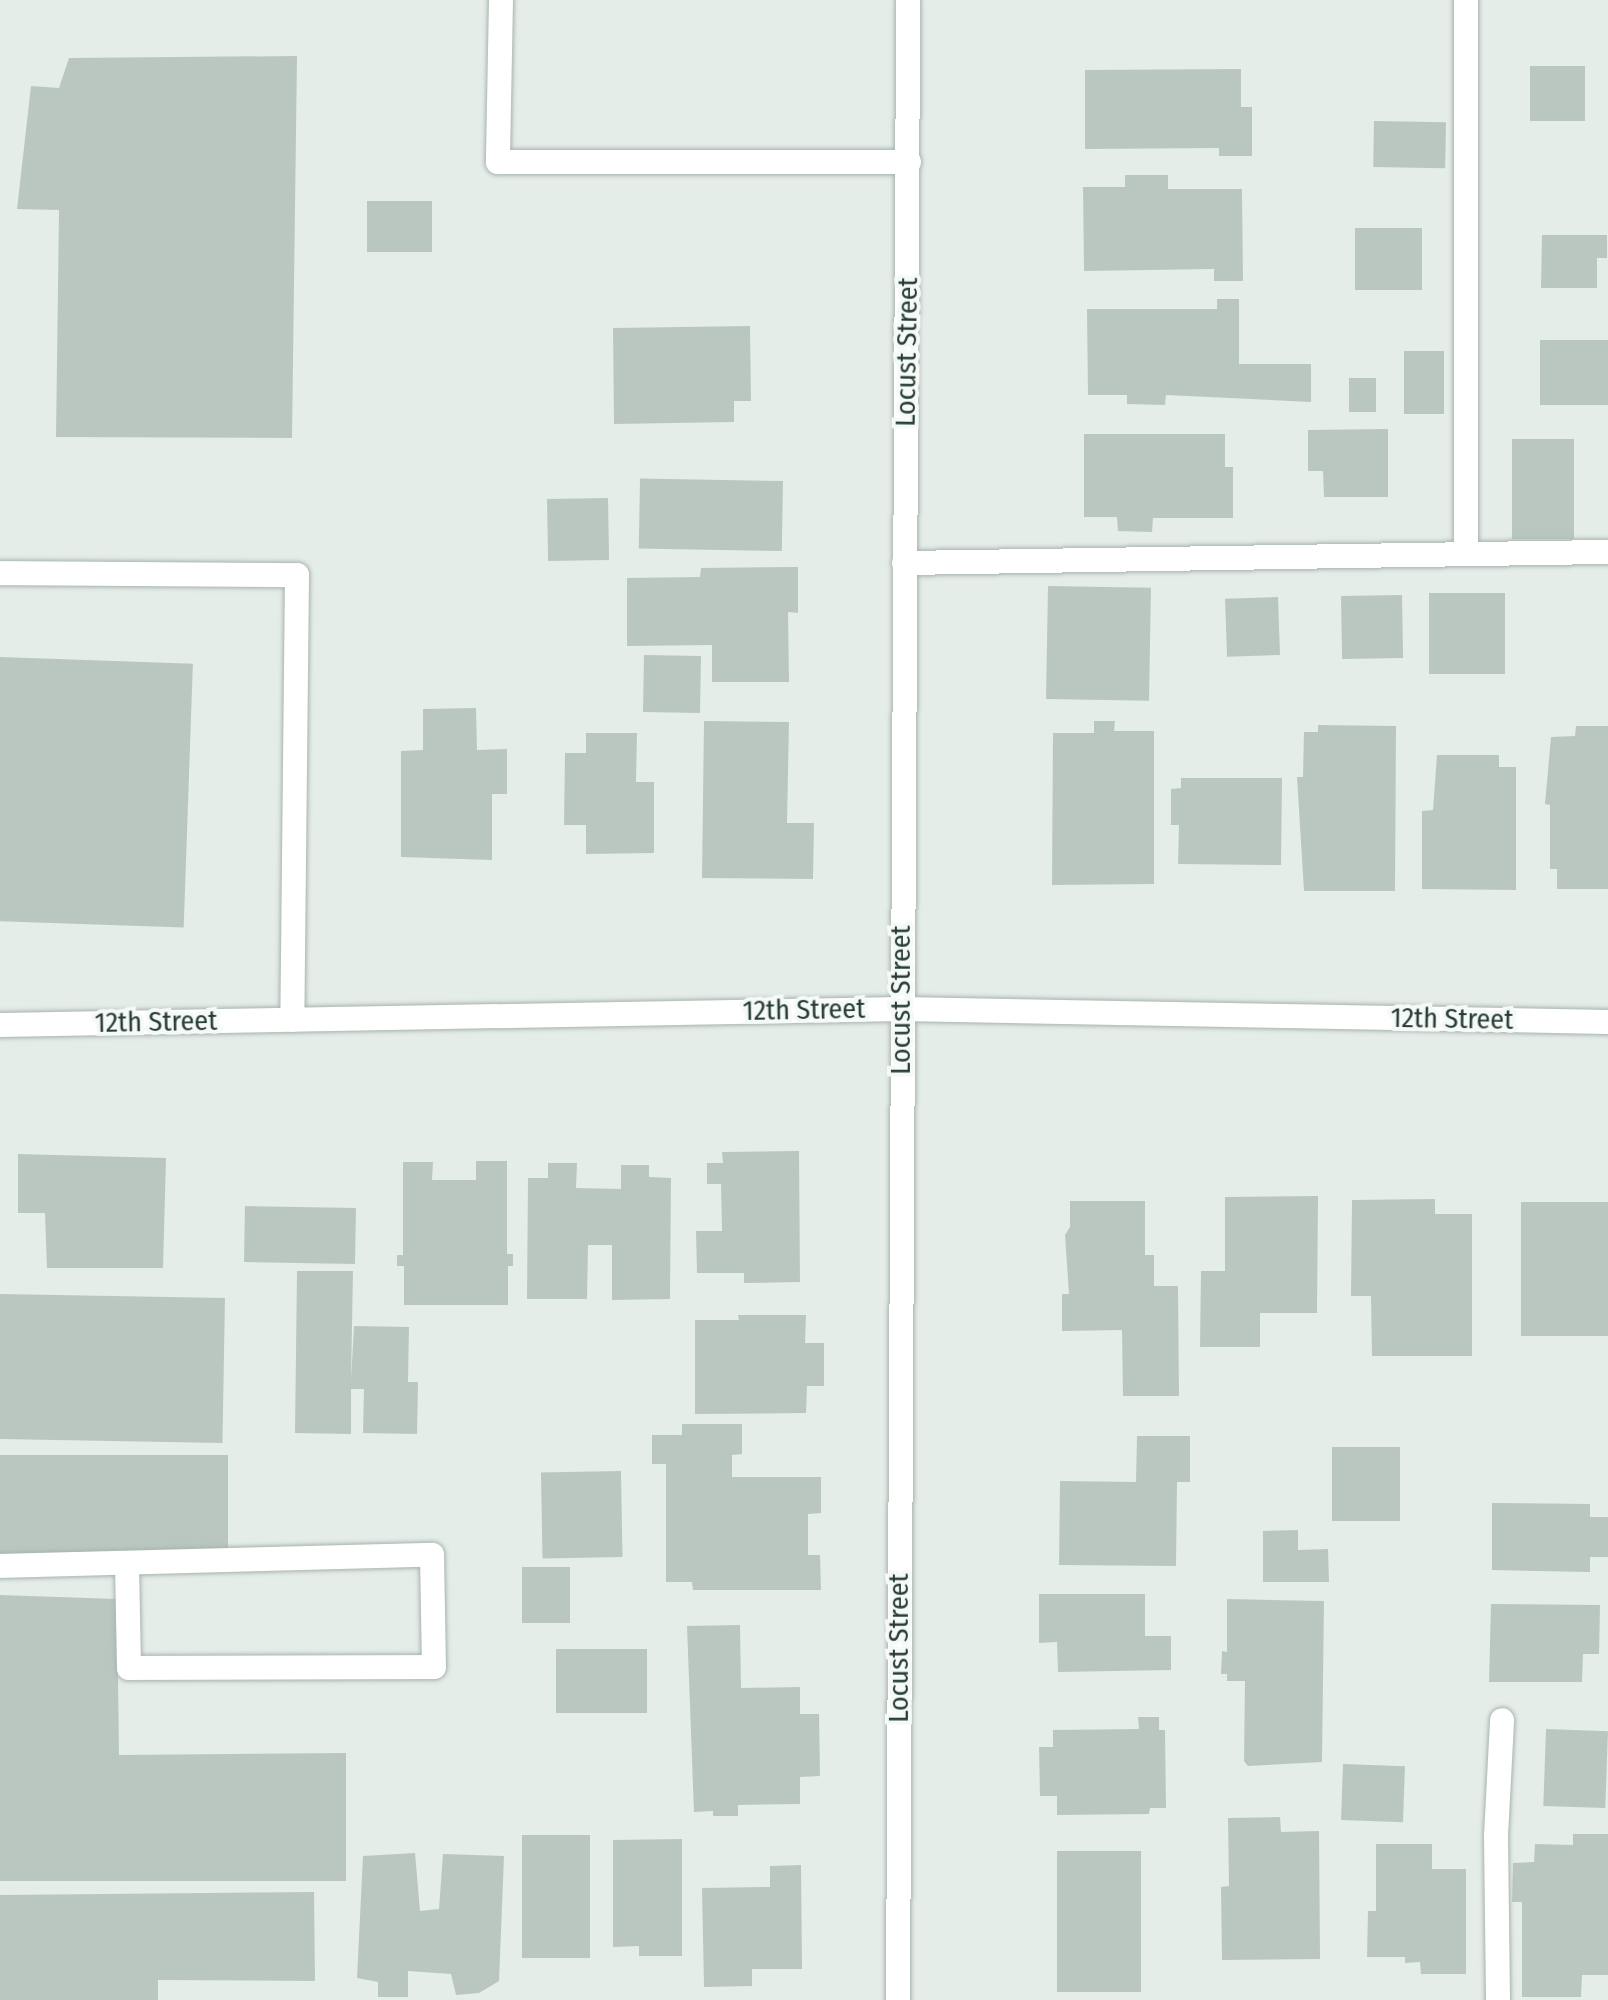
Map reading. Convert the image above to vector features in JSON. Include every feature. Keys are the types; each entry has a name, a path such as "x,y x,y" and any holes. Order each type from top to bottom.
{"street":[{"path":"501,0 498,162 909,162"},
{"name":"Locust Street","path":"898,2000 908,0"},
{"path":"1466,0 1466,552"},
{"path":"904,563 1608,552"},
{"path":"0,573 297,575 292,1020"},
{"name":"12th Street","path":"0,1025 901,1009 1608,1022"},
{"path":"0,1566 432,1555 434,1667 129,1668 127,1564"},
{"path":"1498,2000 1496,1836 1502,1720"}],"building":[{"path":"297,56 292,438 56,437 59,210 17,209 31,86 59,88 69,58"},
{"path":"1530,66 1585,66 1585,121 1530,121"},
{"path":"1241,69 1241,107 1252,107 1252,156 1219,156 1219,148 1085,149 1085,70"},
{"path":"1374,121 1446,122 1445,168 1373,167"},
{"path":"1125,175 1168,175 1168,189 1242,189 1243,281 1214,281 1214,269 1084,271 1083,187 1125,187"},
{"path":"367,201 432,201 432,252 367,252"},
{"path":"1355,228 1422,228 1422,290 1355,290"},
{"path":"1542,235 1607,235 1607,258 1597,258 1597,288 1541,288"},
{"path":"1217,299 1239,299 1239,364 1311,364 1311,402 1166,395 1165,405 1127,404 1127,395 1088,395 1087,309 1217,309"},
{"path":"750,326 751,401 734,401 734,422 614,424 613,328"},
{"path":"1540,340 1608,340 1608,405 1540,405"},
{"path":"1404,351 1444,351 1444,414 1404,414"},
{"path":"1349,378 1376,378 1376,412 1349,412"},
{"path":"1388,429 1388,497 1324,497 1323,471 1308,471 1308,430"},
{"path":"1084,434 1225,434 1225,467 1233,467 1233,518 1153,518 1152,532 1118,531 1117,517 1084,517"},
{"path":"1512,439 1574,439 1574,539 1512,539"},
{"path":"640,479 783,481 782,551 639,548"},
{"path":"608,498 609,560 548,561 547,499"},
{"path":"798,567 798,613 788,612 789,682 712,682 712,645 627,646 627,578 700,577 701,568"},
{"path":"1048,586 1151,588 1149,701 1046,699"},
{"path":"1429,593 1505,593 1505,674 1429,674"},
{"path":"1402,595 1403,658 1342,659 1341,596"},
{"path":"1278,597 1280,655 1227,657 1225,599"},
{"path":"644,655 701,656 700,713 643,712"},
{"path":"0,657 193,664 184,928 0,921"},
{"path":"476,708 477,750 507,749 507,794 492,794 492,860 401,857 401,751 423,750 423,709"},
{"path":"704,721 789,722 787,823 814,823 813,879 702,878"},
{"path":"1094,721 1115,721 1114,731 1154,731 1154,884 1052,885 1053,733 1094,733"},
{"path":"1318,725 1396,726 1395,891 1304,891 1297,777 1303,777 1304,732 1318,732"},
{"path":"1576,726 1608,726 1608,889 1557,889 1557,869 1550,869 1550,805 1545,804 1551,737 1575,736"},
{"path":"586,733 637,733 636,782 654,782 654,853 586,854 586,825 564,825 565,753 586,753"},
{"path":"1437,755 1499,755 1499,767 1516,767 1516,890 1422,889 1422,811 1433,810"},
{"path":"1181,778 1282,778 1281,865 1178,864 1179,825 1171,825 1171,789 1181,788"},
{"path":"799,1151 800,1282 744,1283 744,1273 697,1273 696,1231 722,1231 721,1184 707,1184 707,1163 723,1163 722,1152"},
{"path":"18,1154 166,1158 163,1268 47,1268 45,1213 18,1213"},
{"path":"476,1161 507,1161 507,1254 513,1254 513,1266 508,1266 508,1305 404,1305 404,1266 397,1266 397,1255 403,1255 403,1162 433,1162 432,1180 476,1180"},
{"path":"548,1163 577,1163 576,1188 621,1189 621,1165 649,1165 649,1177 671,1178 670,1299 612,1300 612,1245 588,1245 587,1299 527,1299 528,1178 548,1178"},
{"path":"1318,1196 1317,1313 1260,1313 1260,1347 1200,1347 1201,1271 1225,1271 1225,1197"},
{"path":"1435,1199 1435,1214 1472,1214 1472,1356 1372,1356 1371,1296 1351,1296 1352,1200"},
{"path":"1070,1201 1145,1201 1145,1255 1154,1255 1154,1286 1178,1286 1179,1396 1123,1396 1122,1330 1062,1331 1062,1294 1069,1294 1065,1235 1070,1227"},
{"path":"1521,1202 1608,1202 1608,1336 1521,1336"},
{"path":"245,1206 356,1208 355,1264 244,1262"},
{"path":"297,1271 353,1271 351,1380 354,1326 409,1327 408,1382 418,1382 417,1434 363,1433 364,1389 351,1389 351,1434 295,1433"},
{"path":"0,1294 225,1298 222,1443 0,1439"},
{"path":"738,1315 806,1315 805,1343 824,1343 824,1386 807,1386 806,1413 695,1414 695,1320 739,1320"},
{"path":"682,1424 742,1424 742,1454 732,1455 732,1477 821,1477 821,1513 808,1514 808,1555 820,1555 821,1590 693,1590 692,1582 666,1582 666,1464 652,1464 652,1435 682,1435"},
{"path":"1137,1436 1190,1436 1190,1482 1177,1482 1176,1566 1059,1565 1060,1481 1136,1482"},
{"path":"1332,1447 1400,1447 1400,1521 1332,1521"},
{"path":"0,1455 228,1455 228,1554 0,1554"},
{"path":"621,1471 623,1557 543,1558 541,1472"},
{"path":"1492,1503 1590,1504 1590,1517 1608,1517 1608,1557 1590,1557 1590,1572 1492,1570"},
{"path":"1298,1530 1298,1550 1328,1549 1329,1582 1263,1582 1263,1531"},
{"path":"522,1567 570,1567 570,1623 522,1623"},
{"path":"1039,1594 1145,1594 1145,1636 1171,1636 1171,1670 1058,1672 1057,1642 1039,1643"},
{"path":"0,1595 117,1599 119,1755 346,1753 346,1881 0,1881"},
{"path":"1227,1599 1324,1601 1322,1762 1248,1766 1244,1761 1245,1681 1227,1681 1227,1674 1221,1674 1222,1651 1227,1652"},
{"path":"1491,1604 1600,1605 1599,1654 1583,1654 1582,1682 1489,1682"},
{"path":"740,1625 741,1688 800,1687 800,1714 819,1714 820,1776 800,1777 800,1804 738,1805 738,1816 713,1816 713,1811 694,1812 687,1626"},
{"path":"556,1649 647,1649 647,1713 556,1713"},
{"path":"1138,1717 1159,1717 1159,1730 1165,1730 1166,1808 1150,1808 1149,1814 1057,1815 1057,1796 1040,1796 1039,1747 1053,1747 1053,1730 1139,1729"},
{"path":"1546,1729 1608,1731 1605,1808 1543,1806"},
{"path":"1343,1764 1405,1766 1403,1822 1341,1820"},
{"path":"1280,1817 1281,1832 1319,1831 1320,1959 1222,1960 1221,1887 1229,1886 1228,1818"},
{"path":"1573,1834 1608,1834 1608,1975 1582,1975 1581,1997 1522,1997 1522,1902 1512,1902 1513,1863 1534,1862 1535,1844 1573,1845"},
{"path":"522,1835 590,1835 590,1958 522,1958"},
{"path":"682,1839 682,1956 639,1956 639,1946 613,1947 613,1840"},
{"path":"1376,1844 1432,1844 1432,1869 1466,1869 1466,1974 1421,1974 1420,1962 1405,1963 1405,1957 1367,1957 1368,1911 1376,1911"},
{"path":"1057,1851 1141,1851 1141,1992 1057,1992"},
{"path":"415,1853 420,1911 439,1909 443,1854 504,1856 499,1981 479,1993 456,1995 451,1974 408,1971 408,1997 378,1997 378,1982 357,1978 363,1856"},
{"path":"801,1865 802,1969 752,1969 752,1986 704,1987 702,1888 770,1887 770,1866"},
{"path":"314,1892 315,1981 158,1980 158,2000 0,2000 0,1895"}]}
